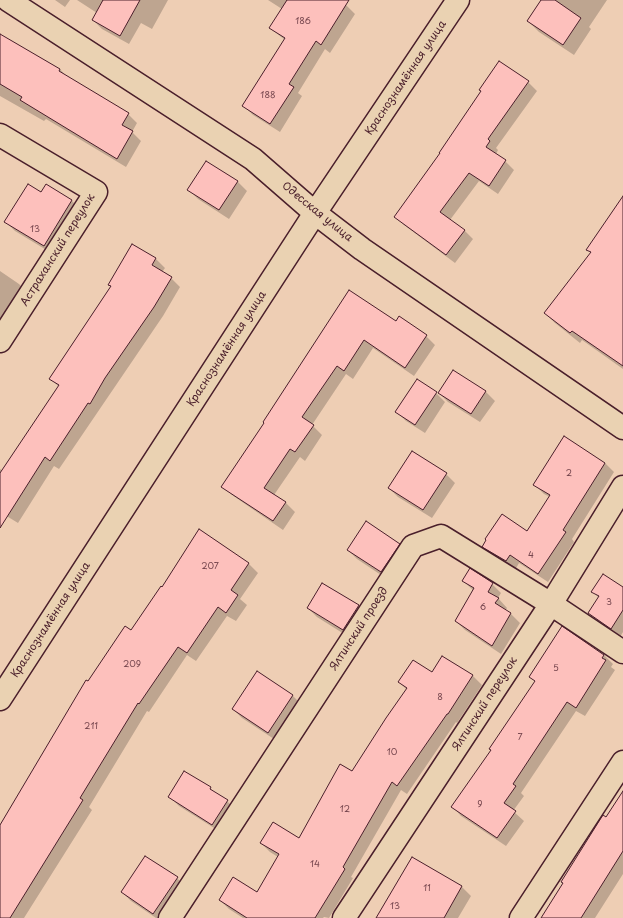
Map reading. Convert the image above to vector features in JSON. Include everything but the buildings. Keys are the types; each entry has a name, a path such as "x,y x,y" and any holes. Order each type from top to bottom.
{"street":[{"name":"Одесская улица","path":"8,0 253,158 316,213 362,249 623,428"},
{"name":"Краснознамённая улица","path":"0,699 316,213 458,0"},
{"name":"Астраханский переулок","path":"0,135 96,192 0,341"},
{"name":"Ялтинский переулок","path":"344,918 551,604 623,487"},
{"name":"Ялтинский проезд","path":"170,918 414,546 441,536 551,604 623,652"},
{"path":"521,918 623,762"}]}
